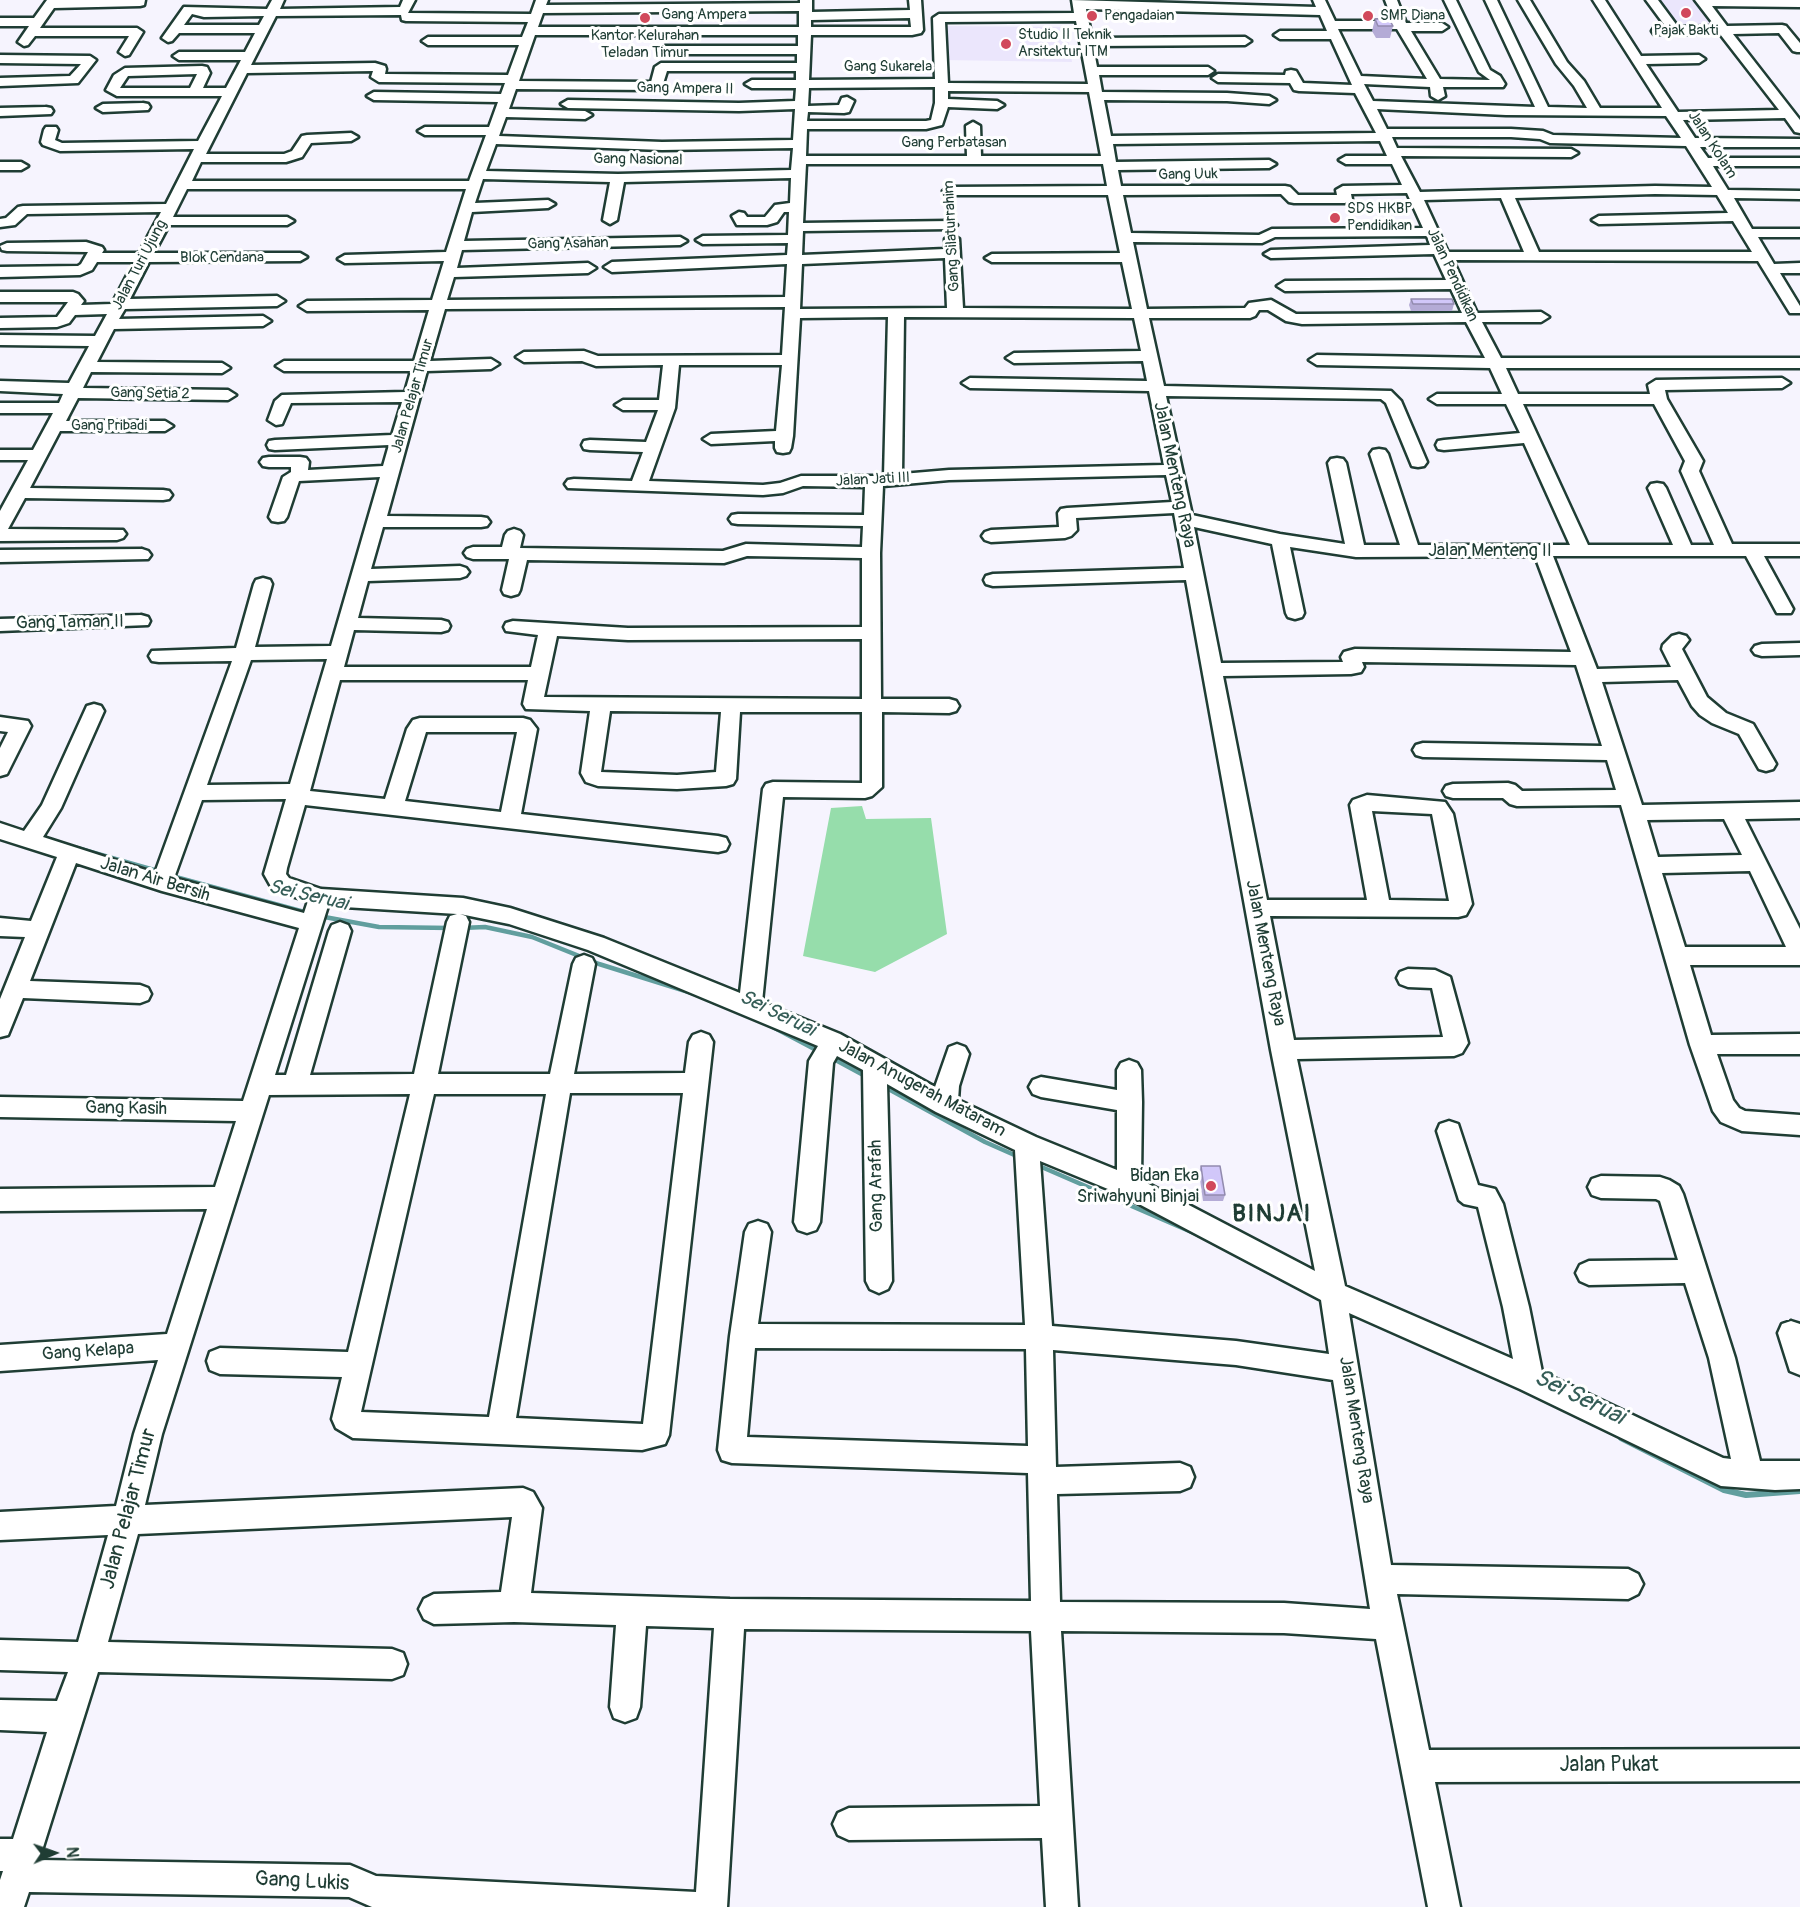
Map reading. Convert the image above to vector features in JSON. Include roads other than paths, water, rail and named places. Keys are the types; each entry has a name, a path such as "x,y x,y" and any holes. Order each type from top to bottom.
{"street":[{"path":"428,41 535,20 632,6 806,8 879,14 916,14 915,0"},
{"path":"1391,0 1402,26 1437,90"},
{"path":"1093,71 1292,76 1299,87 1358,85 1437,90 1498,84 1494,76 1485,72 1450,0"},
{"path":"1491,0 1543,111"},
{"path":"1524,0 1562,64 1579,84 1596,112"},
{"name":"Jalan Kolam","path":"1599,0 1767,263 1794,301"},
{"path":"1652,0 1675,31"},
{"path":"876,1 879,14"},
{"path":"1702,1 1800,3"},
{"path":"1702,1 1800,129"},
{"path":"3,66 52,2 139,14"},
{"path":"1269,100 941,85 939,18 1080,7 1226,8 1288,5 1330,23 1442,27"},
{"path":"261,29 171,34 188,10 202,10 204,13 274,6 406,9 535,20"},
{"name":"Jalan Turi Ujung","path":"0,528 4,512 18,493 168,214 274,6"},
{"path":"630,31 632,6"},
{"name":"Jalan Menteng Raya","path":"1080,7 1128,257 1182,513 1256,908 1333,1293 1379,1579 1444,1907"},
{"path":"711,439 784,442 790,360 806,8"},
{"path":"1226,8 1231,25"},
{"path":"0,22 83,33 139,14"},
{"path":"130,55 139,14"},
{"name":"Gang Ampera","path":"535,20 630,31 912,32 917,30 916,14"},
{"path":"69,56 94,18"},
{"name":"Jalan Pelajar Timur","path":"299,794 466,208 535,20"},
{"path":"1283,40 1330,23"},
{"name":"Jalan Pendidikan","path":"1330,23 1358,85 1385,135 1455,284 1512,397 1582,550"},
{"path":"1658,31 1782,29 1797,48 1800,48"},
{"path":"1087,42 1245,42"},
{"path":"665,50 804,50"},
{"path":"168,56 245,62 375,67 380,69 377,77 379,78 506,94 595,116"},
{"path":"0,82 72,80 90,60 3,66"},
{"path":"1642,65 1697,64"},
{"path":"374,96 506,94 652,86 657,84 661,67 803,67"},
{"path":"195,92 204,74 202,70 125,72 120,75 113,90 117,92 195,92 226,99"},
{"name":"Gang Sukarela","path":"752,84 941,85 942,103"},
{"path":"188,106 226,99"},
{"path":"801,113 844,109 847,101"},
{"path":"801,113 932,124 938,121 942,103 997,105"},
{"path":"103,108 153,106"},
{"name":"Gang Ampera II","path":"568,109 739,107 801,113"},
{"path":"559,142 568,109"},
{"path":"0,112 46,111"},
{"path":"1372,112 1543,111 1789,114"},
{"path":"1372,112 1454,121"},
{"path":"973,126 974,160"},
{"path":"51,130 48,142 60,147 200,151 286,158 297,153 307,139 351,137"},
{"path":"1106,140 1511,133 1541,135 1550,139 1800,162"},
{"path":"490,139 463,145 424,138 490,139 662,146 799,144"},
{"path":"1346,160 1395,156 1697,153 1800,143"},
{"name":"Gang Perbatasan","path":"798,167 948,159 1269,164"},
{"name":"Gang Silaturrahim","path":"948,159 955,312"},
{"path":"0,166 21,166"},
{"name":"Gang Nasional","path":"183,185 594,176 618,178 798,167"},
{"path":"610,220 618,178"},
{"name":"Gang Uuk","path":"703,240 795,233 950,208 1115,192 1285,190 1294,200 1345,199 1343,189 1413,192"},
{"path":"1413,192 1506,194 1723,192 1800,195"},
{"path":"1506,194 1533,256"},
{"path":"466,208 548,204"},
{"path":"739,216 739,221 744,222 767,221 772,219 780,208 796,207"},
{"path":"0,223 10,222 18,214 27,210 168,214 287,221"},
{"path":"1599,220 1739,218"},
{"path":"1124,237 1262,239 1272,233 1431,232"},
{"path":"1749,233 1800,233"},
{"name":"Gang Asahan","path":"345,259 454,251 680,241"},
{"path":"0,272 80,270 87,267 97,250 86,246 7,247"},
{"path":"1271,254 1440,252 1767,263 1800,268"},
{"path":"612,267 953,253"},
{"name":"Blok Cendana","path":"94,258 300,257"},
{"path":"992,258 1128,257"},
{"path":"448,273 588,267"},
{"path":"1285,286 1455,284"},
{"path":"0,297 73,297 76,301 63,320 57,322 0,323"},
{"path":"72,310 118,306 277,301"},
{"path":"307,306 791,308 896,312 1140,314 1250,313 1254,306 1271,305 1292,318 1302,319 1541,317"},
{"path":"893,480 896,312"},
{"path":"109,324 263,321"},
{"path":"0,340 100,341"},
{"path":"1492,356 1590,349"},
{"path":"524,357 584,356 596,361 790,360"},
{"path":"1014,358 1149,356"},
{"path":"1317,360 1492,356 1800,363"},
{"path":"639,486 667,405 671,361"},
{"path":"284,366 491,363"},
{"path":"86,367 222,368"},
{"path":"970,383 1385,394 1393,401 1418,462"},
{"path":"1726,551 1690,471 1694,461 1659,399 1656,384 1782,383"},
{"path":"0,386 70,396"},
{"name":"Gang Setia 2","path":"70,396 228,395"},
{"path":"0,408 70,396"},
{"path":"276,420 283,401 288,398 413,397"},
{"path":"1437,399 1512,397 1659,399"},
{"path":"623,405 667,405"},
{"name":"Gang Pribadi","path":"54,426 165,426"},
{"path":"1444,445 1530,437"},
{"path":"275,445 400,440"},
{"path":"590,445 653,447"},
{"path":"0,454 38,455"},
{"path":"1379,454 1411,551"},
{"path":"269,462 300,462 299,475"},
{"path":"1337,463 1356,551"},
{"name":"Jalan Jati III","path":"574,484 763,490 783,488 801,481 874,482 949,475 1173,470"},
{"path":"278,518 292,477 391,471"},
{"path":"750,1009 773,789 871,789 873,633 871,521 874,482"},
{"path":"1657,488 1684,550"},
{"path":"18,493 163,495"},
{"name":"Jalan Menteng II","path":"991,536 1067,531 1065,514 1067,513 1182,513 1280,540 1356,551 1800,550"},
{"path":"738,519 871,521"},
{"path":"377,521 481,522"},
{"path":"0,535 117,534"},
{"path":"511,590 515,554 514,535"},
{"path":"1280,540 1295,613"},
{"path":"473,553 724,557 746,550 871,553"},
{"path":"1752,550 1784,609"},
{"path":"1542,551 1586,668 1631,805 1702,1045 1722,1104 1730,1115 1742,1121 1800,1125"},
{"path":"0,555 142,555"},
{"path":"362,575 460,572"},
{"path":"993,580 1194,574"},
{"path":"162,883 244,653 263,584"},
{"name":"Gang Taman II","path":"0,625 141,621"},
{"path":"347,624 441,626"},
{"path":"513,627 628,634 873,633"},
{"path":"549,629 533,704 949,706"},
{"path":"1679,640 1672,649 1699,700 1707,710 1719,718 1746,729 1766,764"},
{"path":"1762,650 1800,649"},
{"path":"159,656 339,652"},
{"path":"1211,670 1351,668 1354,667 1351,657 1355,655 1684,674"},
{"path":"333,673 539,674"},
{"path":"601,706 591,773 593,777 694,782 726,779 731,705"},
{"path":"32,836 60,788 94,711"},
{"path":"0,724 21,726 0,770"},
{"path":"393,808 420,725 523,725 527,729 526,739 509,822"},
{"path":"1423,750 1613,753"},
{"path":"1453,791 1508,790 1517,799 1732,813 1798,814"},
{"path":"194,793 299,794 509,822 718,844"},
{"path":"256,1098 316,912 281,884 275,874 299,794"},
{"path":"1256,908 1379,907 1446,910 1460,907 1443,814 1438,807 1367,803 1360,806 1379,907"},
{"path":"1676,956 1800,954 1732,813"},
{"name":"Jalan Air Bersih","path":"0,831 32,836 69,854 264,912 316,912"},
{"path":"0,1028 12,983 40,930 69,854"},
{"path":"1649,865 1756,863"},
{"name":"Jalan Anugerah Mataram","path":"316,912 463,906 510,916 596,944 750,1009 875,1078 945,1105 1028,1158 1129,1186 1333,1293 1530,1380 1721,1472 1749,1475 1800,1475"},
{"path":"0,927 40,930"},
{"path":"457,927 424,1085 346,1419 353,1425 642,1437 655,1435 700,1042"},
{"path":"295,1086 340,931"},
{"path":"500,1431 560,1082 584,964"},
{"path":"1284,1050 1454,1046 1456,1043 1442,983 1435,980 1408,978"},
{"path":"12,983 140,994"},
{"path":"1702,1045 1800,1044"},
{"path":"807,1222 827,1051"},
{"path":"945,1105 947,1086 957,1054"},
{"path":"1129,1070 1129,1186"},
{"name":"Gang Arafah","path":"875,1078 879,1281"},
{"name":"Gang Kasih","path":"0,1107 256,1098 295,1086 560,1082 695,1083"},
{"path":"1041,1087 1130,1102"},
{"name":"Jalan Pelajar Timur","path":"8,1907 13,1862 89,1656 123,1520 148,1434 256,1098"},
{"path":"1449,1131 1468,1192 1473,1196 1486,1197 1490,1204 1516,1307 1530,1380"},
{"path":"1028,1158 1039,1337 1046,1617 1062,1907"},
{"path":"1601,1187 1660,1188 1668,1192 1728,1381 1749,1475"},
{"path":"0,1200 225,1198"},
{"path":"758,1232 743,1336 732,1450 1042,1471 1180,1477"},
{"path":"1589,1272 1694,1271"},
{"path":"1791,1333 1800,1362"},
{"path":"743,1336 1039,1337 1236,1353 1346,1369"},
{"name":"Gang Kelapa","path":"0,1358 176,1346"},
{"path":"220,1361 358,1365"},
{"path":"0,1526 523,1502 528,1510 514,1607"},
{"path":"1379,1579 1628,1584"},
{"path":"434,1609 514,1607 730,1614 1284,1618 1389,1625"},
{"path":"625,1707 632,1611"},
{"path":"711,1907 730,1614"},
{"path":"0,1655 392,1664"},
{"path":"0,1715 67,1717"},
{"name":"Jalan Pukat","path":"1417,1766 1800,1765"},
{"path":"849,1824 1057,1822"},
{"name":"Gang Lukis","path":"13,1862 350,1881 375,1892 693,1907"}],"waterway":[{"name":"Sei Seruai","path":"77,848 161,872"},
{"name":"Sei Seruai","path":"172,876 308,913"},
{"name":"Sei Seruai","path":"319,916 379,927 451,928"},
{"name":"Sei Seruai","path":"462,928 485,927 532,937 599,964 695,994"},
{"name":"Sei Seruai","path":"769,1025 820,1052"},
{"name":"Sei Seruai","path":"830,1057 867,1077"},
{"name":"Sei Seruai","path":"883,1086 985,1142 1019,1157"},
{"name":"Sei Seruai","path":"1037,1165 1203,1237"},
{"name":"Sei Seruai","path":"1621,1438 1724,1490 1746,1495 1800,1491"}],"place":[{"name":"Pajak Bakti","path":"1686,13"},
{"name":"Pengadaian","path":"1092,16"},
{"name":"SMP Diana","path":"1368,16"},
{"name":"Kantor Kelurahan Teladan Timur","path":"645,18"},
{"name":"Studio II Teknik Arsitektur ITM","path":"1006,44"},
{"name":"SDS HKBP Pendidikan","path":"1335,218"},
{"name":"Bidan Eka Sriwahyuni Binjai","path":"1211,1186"}],"district":[{"name":"BINJAI","path":"1272,1215"}]}
